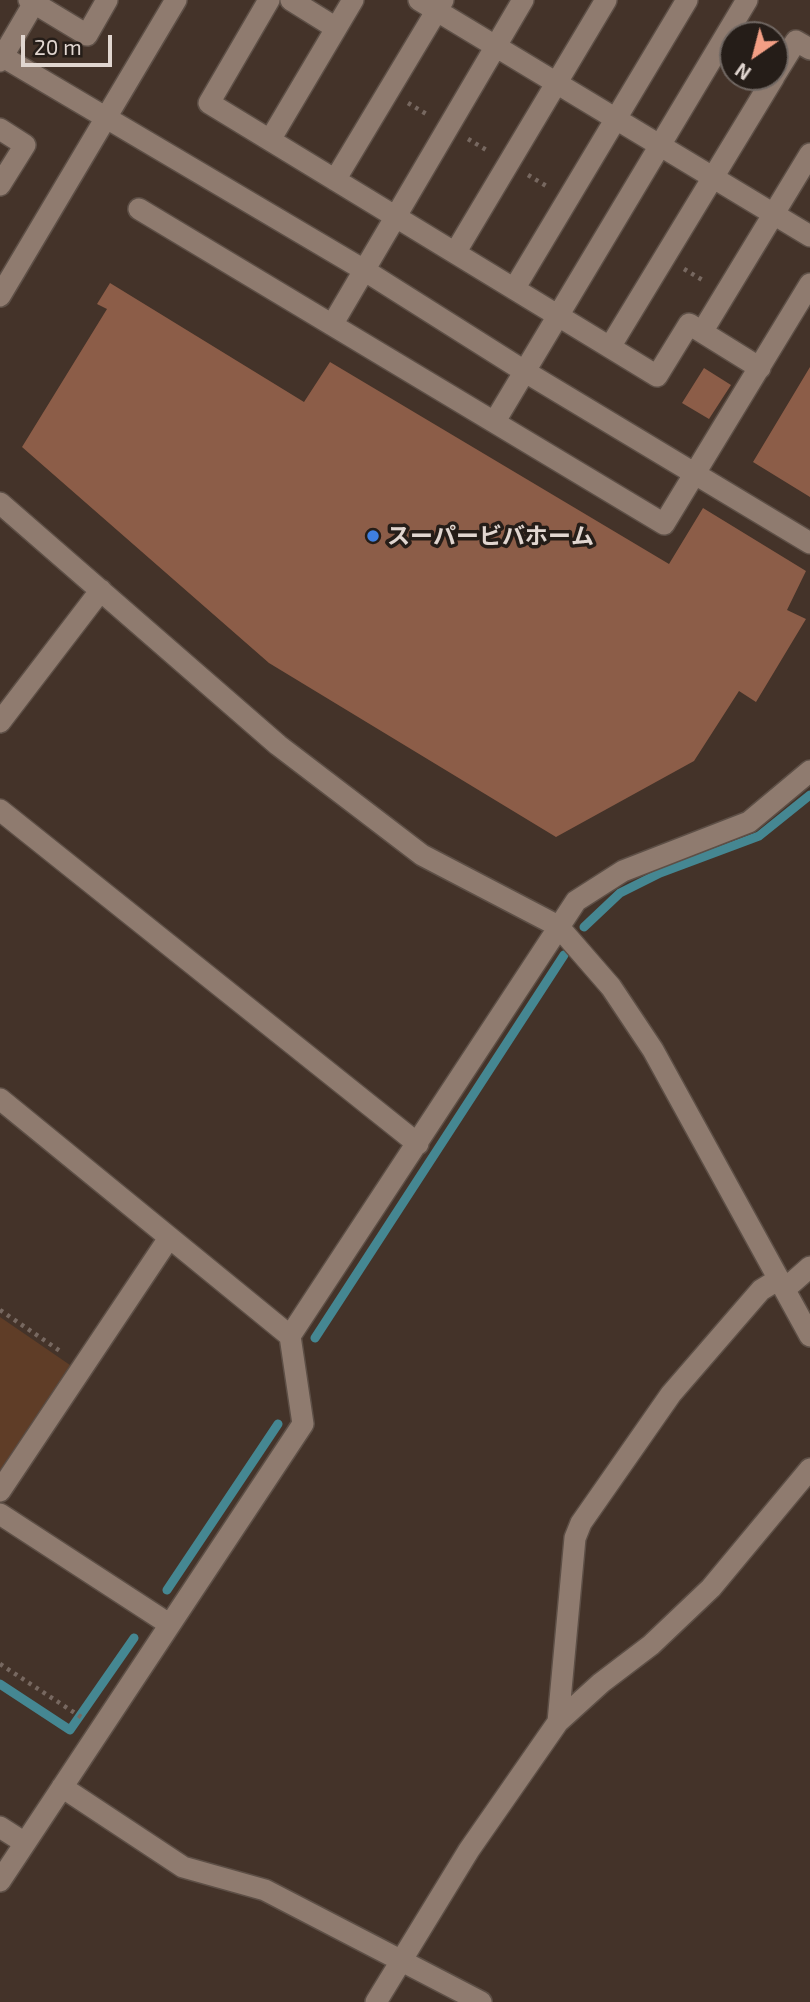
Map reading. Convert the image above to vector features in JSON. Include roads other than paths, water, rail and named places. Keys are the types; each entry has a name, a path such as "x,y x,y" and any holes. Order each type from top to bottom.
{"street":[{"path":"107,0 87,35 32,2 1,57 364,271 810,543"},
{"path":"0,296 176,0"},
{"path":"269,0 209,103 657,376 689,324 760,368"},
{"path":"291,0 337,28"},
{"path":"270,140 353,0"},
{"path":"332,325 523,0"},
{"path":"455,253 606,0"},
{"path":"514,289 687,0"},
{"path":"495,421 747,0"},
{"path":"335,180 433,3 496,46 810,236"},
{"path":"789,52 796,41 810,50"},
{"path":"610,347 765,91"},
{"path":"0,130 25,145 0,185"},
{"path":"702,332 810,154"},
{"path":"139,209 664,524 810,284"},
{"path":"0,503 278,745 422,855 558,926 611,987 653,1050 810,1336"},
{"path":"0,722 101,590"},
{"path":"0,1881 303,1424 290,1336 576,901 623,870 749,822 810,771"},
{"path":"0,810 418,1144"},
{"path":"3,1106 290,1336"},
{"path":"0,1490 169,1238"},
{"path":"558,1722 575,1538 581,1523 671,1394 761,1290 782,1284 810,1267"},
{"path":"376,2002 469,1850 558,1722 601,1683 651,1644 711,1588 810,1469"},
{"path":"0,1514 169,1624"},
{"path":"62,1787 183,1867 265,1890 481,2002"},
{"path":"0,1827 25,1843"}],"waterway":[{"path":"584,927 620,893 660,873 759,836 810,795"},
{"path":"315,1338 564,955"},
{"path":"167,1590 278,1424"},
{"path":"0,1684 70,1730 134,1638"}],"place":[{"name":"スーパービバホーム","path":"373,536"}]}
